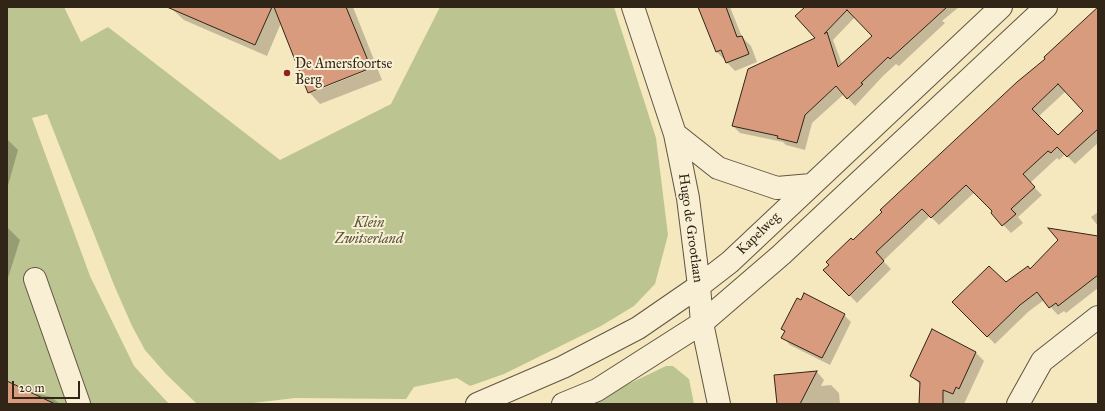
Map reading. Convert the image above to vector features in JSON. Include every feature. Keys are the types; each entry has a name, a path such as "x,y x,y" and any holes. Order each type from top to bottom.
{"street":[{"name":"Hugo de Grootlaan","path":"633,7 675,134 688,198 702,323 719,404"},
{"name":"Kapelweg","path":"477,404 563,367 638,328 699,286 730,262 811,184 1001,7"},
{"name":"Kapelweg","path":"563,404 597,390 702,323 781,255 1046,7"},
{"name":"Hugo de Grootlaan","path":"675,134 718,168 777,188 811,184"},
{"path":"35,279 79,404"},
{"path":"1018,404 1042,361 1098,317"}],"green space":[{"name":"Klein Zwitserland","path":"7,7 64,7 81,42 108,27 280,160 391,104 440,7 614,7 656,138 668,235 655,284 634,306 601,326 504,374 470,386 457,378 414,387 406,399 295,398 245,404 197,404 166,374 145,350 132,326 114,285 47,114 32,118 90,276 134,366 169,404 7,404"},
{"path":"666,366 673,366 689,379 694,404 587,404"}],"building":[{"path":"167,7 272,7 255,45"},
{"path":"274,7 346,7 371,68 308,93"},
{"path":"698,7 726,7 737,37 742,36 749,54 726,63 721,50 716,52"},
{"path":"805,7 947,7 890,59 888,57 847,99 836,86 805,115 797,143 777,138 778,136 732,126 748,69 815,38 795,16","holes":["847,10 872,36 838,67 827,32 824,34"]},
{"path":"1098,7 1098,129 1067,157 1057,147 1051,153 1048,151 1023,174 1035,187 1011,209 1016,214 1002,226 991,213 992,211 966,185 931,218 922,209 876,252 884,261 849,296 823,270 829,265 826,262 851,238 853,240 882,212 880,210 1017,82 1045,59 1044,57","holes":["1058,84 1083,111 1058,135 1032,109"]},
{"path":"1048,228 1098,236 1098,275 1058,306 1056,303 1049,308 1037,292 1020,305 987,337 952,302 989,266 1006,282 1028,266 1030,269 1058,240"},
{"path":"804,293 845,314 822,358 781,338 785,331 781,329 797,298 801,300"},
{"path":"932,329 976,352 959,389 956,387 953,394 943,390 943,404 919,404 920,382 910,376"},
{"path":"817,371 800,404 777,404 774,375"},
{"path":"7,381 55,404 7,404"}],"place":[{"name":"De Amersfoortse Berg","path":"287,73"}]}
